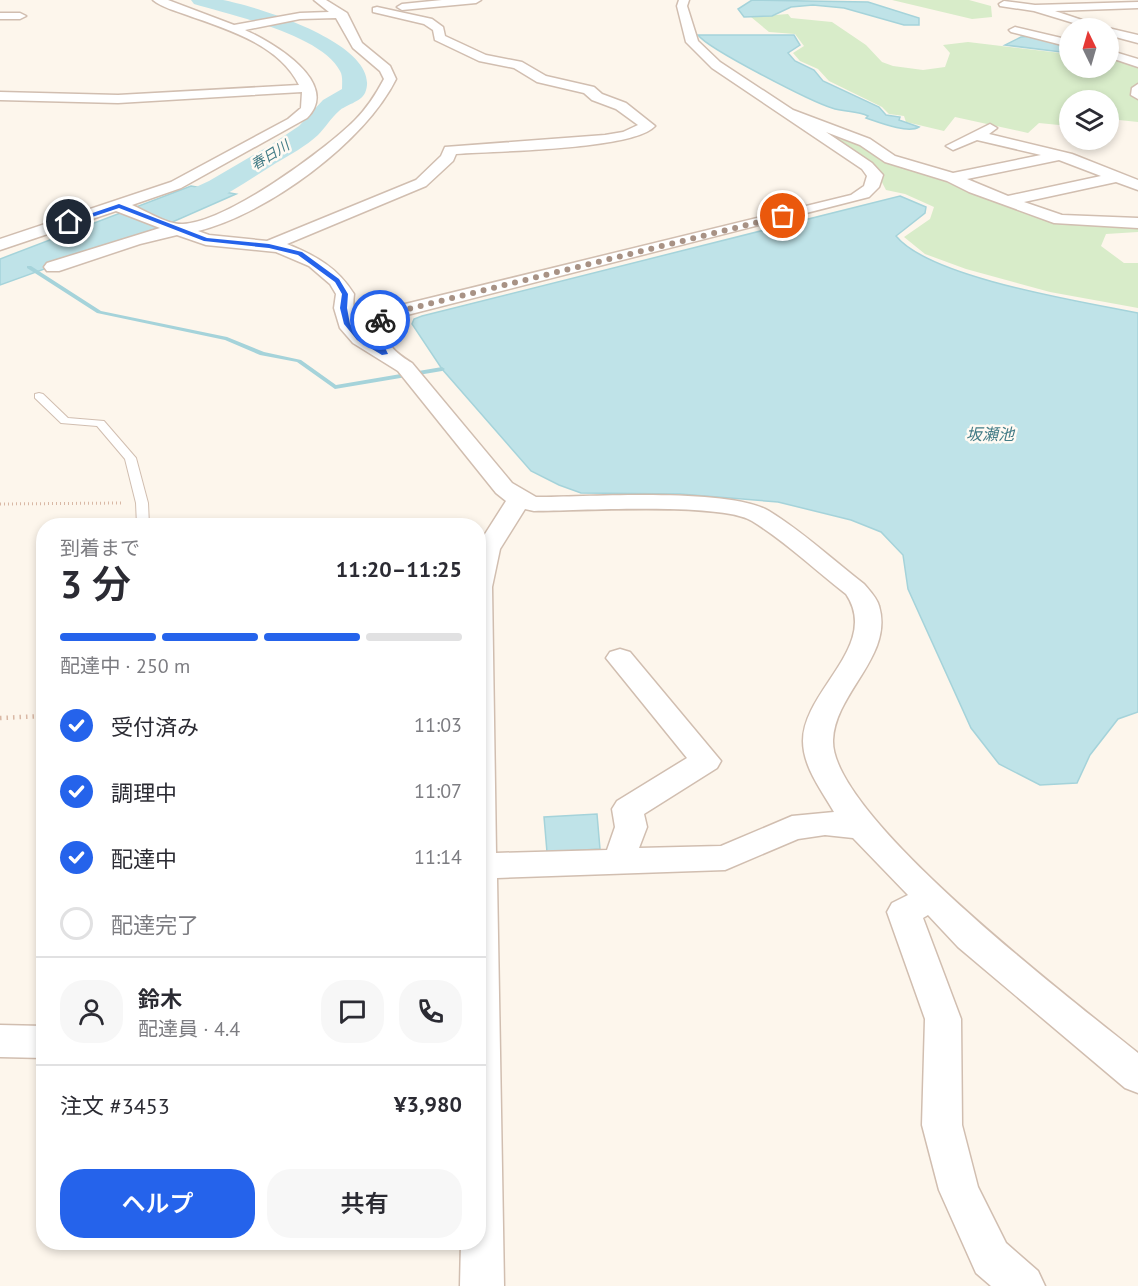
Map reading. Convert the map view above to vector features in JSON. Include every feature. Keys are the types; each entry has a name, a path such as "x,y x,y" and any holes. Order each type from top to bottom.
{"street":[{"path":"0,245 121,207 193,177 303,116 311,102 308,88 299,70 250,35 158,0"},
{"path":"53,267 164,232 203,225 293,175 341,143 384,95 390,79 386,69 357,45 340,15 319,0"},
{"path":"235,28 289,18 340,15 476,0"},
{"path":"385,354 375,335 378,321 400,311 856,198 869,191 874,184 875,175 867,166 731,76 692,42 682,6 684,0"},
{"path":"1004,4 1035,8 1138,5"},
{"path":"1035,8 1068,18"},
{"path":"269,246 422,183 448,158 450,150 604,139 626,136 648,126 621,106 597,97 589,90 542,78 518,65 483,58 439,38 439,29 428,21 368,11"},
{"path":"0,16 20,16"},
{"path":"1015,30 1059,41"},
{"path":"1119,34 1138,39"},
{"path":"1119,57 1138,63"},
{"path":"0,96 118,99 308,88"},
{"path":"1138,88 1138,94"},
{"path":"788,113 865,142 890,159 952,178 1006,201 1060,220 1138,223"},
{"path":"953,146 983,132 1062,156 1138,185"},
{"path":"952,178 1062,156"},
{"path":"1006,201 1117,177"},
{"path":"121,207 181,228 206,240 269,246 300,254 337,281 345,294 344,308 347,324 360,339 409,371 504,488 519,499 534,504 555,506 673,503 728,506 759,515 855,589 866,605 868,629 861,651 825,713 818,741 826,772 854,819 970,937 1138,1076"},
{"path":"486,557 488,549 519,499"},
{"path":"618,862 631,827 628,809 706,761 620,658"},
{"path":"486,866 724,858 792,828 825,823 862,827"},
{"path":"932,898 904,912 943,1019 942,1125 959,1190 991,1258 1023,1286"},
{"path":"0,1041 36,1042"},
{"path":"482,1250 482,1286"}],"lane":[{"path":"39,396 65,421 100,423 130,459 142,502 143,518"}],"path":[{"path":"0,504 142,502"},
{"path":"0,718 36,716"}],"green space":[{"path":"892,0 969,0 991,6 992,17 972,19"},
{"path":"788,14 791,18 832,22 866,45 882,62 893,66 923,70 945,67 950,53 943,45 968,42 1059,53 1059,78 1119,78 1119,59 1138,67 1138,122 1119,120 1119,90 1059,90 1059,125 1039,123 1028,133 955,117 944,131 906,122 904,116 889,114 882,107 829,81 818,69 800,61 793,53 804,46 795,34 769,32 751,17"},
{"path":"825,134 859,145 883,162 950,183 1052,223 1138,227 1138,232 1106,234 1101,246 1124,263 1138,263 1138,308 1050,292 966,269 925,254 904,237 930,219 934,207 905,194 886,190 874,167"}],"water":[{"path":"752,0 868,2 919,18 919,25 904,25 844,8 813,5 791,7 772,16 744,17 738,9"},
{"path":"698,35 794,35 800,45 788,53 795,61 814,70 823,81 879,107 886,115 900,117 899,120 919,127 908,129 893,127 866,118 868,116 864,114 821,104 740,63"},
{"path":"1032,36 1059,45 1059,52 1005,45 1021,37"},
{"path":"191,186 236,194 161,227 0,285 0,259"},
{"name":"坂瀬池","path":"900,196 926,207 925,213 896,236 914,251 940,264 1009,286 1138,313 1138,712 1118,719 1090,755 1077,783 1040,785 999,764 971,728 908,589 903,555 881,532 851,520 778,502 680,494 581,493 559,485 531,471 442,369 412,324 414,319 422,316"},
{"path":"597,814 600,849 547,852 544,817"}],"waterway":[{"name":"春日川","path":"154,217 219,187 278,151 308,131 331,105 354,92 353,73 341,56 321,42 269,20 201,0"},
{"path":"29,267 99,312 227,339 262,354 299,361 335,387 442,369"}],"way so far":[{"path":"380,320 400,311 783,216"}],"route":[{"path":"69,222 119,206 178,227 206,240 269,246 300,254 315,262 337,281 345,294 344,308 347,324 360,339 385,354 375,335 380,320"}]}
